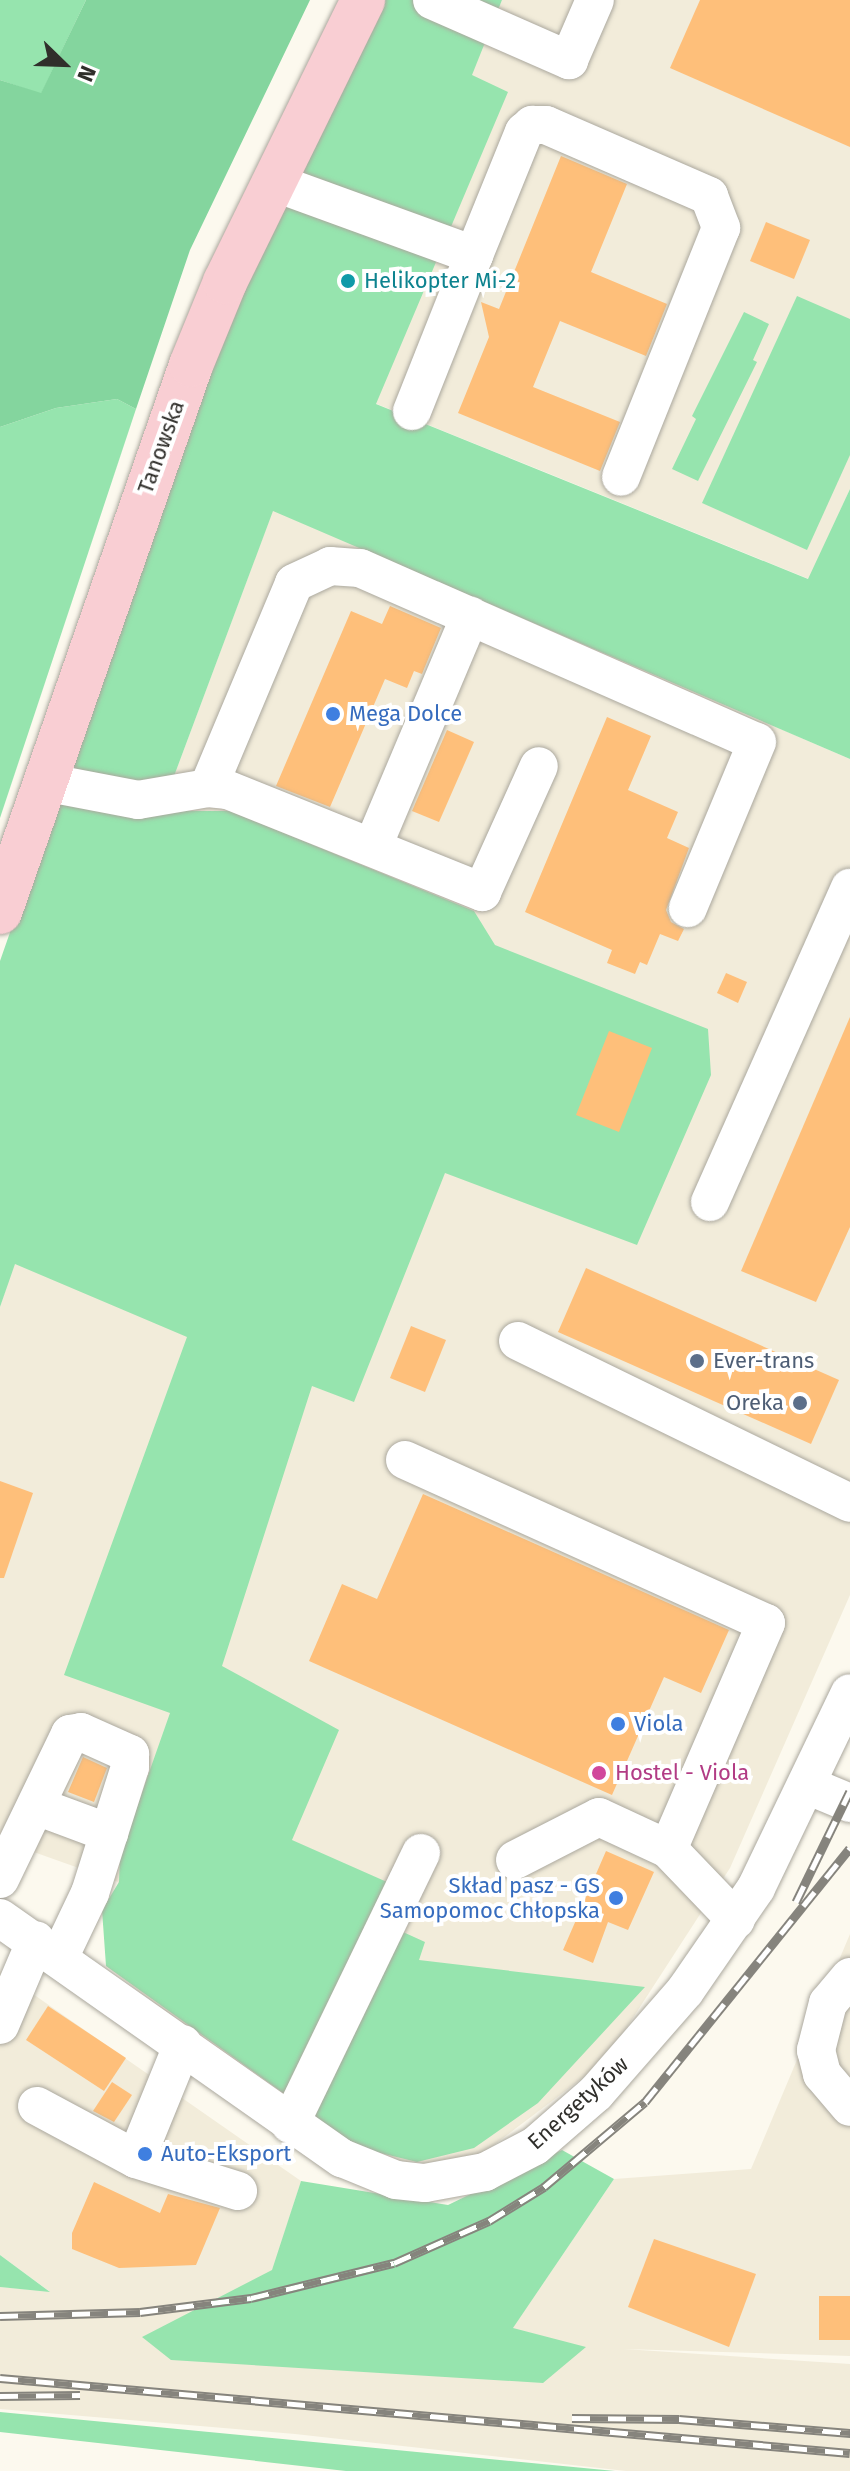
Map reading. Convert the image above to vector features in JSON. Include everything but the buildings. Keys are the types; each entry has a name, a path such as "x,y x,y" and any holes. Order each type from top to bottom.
{"main road":[{"name":"Tanowska","path":"0,912 186,377 273,182 363,0"}],"street":[{"path":"432,0 569,60 595,0"},
{"path":"412,411 524,132 532,125 546,125 709,196 717,207 721,228 621,477"},
{"path":"273,182 474,255"},
{"path":"208,788 294,583 330,566 360,568 757,742 688,908"},
{"path":"373,846 470,616"},
{"path":"44,782 138,800 208,788 228,790 482,892 539,766"},
{"path":"710,1202 850,888"},
{"path":"518,1341 850,1503"},
{"path":"405,1460 766,1623 668,1849"},
{"name":"Energetyków","path":"0,1918 48,1948 290,2124 342,2158 396,2180 446,2181 505,2164 596,2093 676,2001 736,1920 807,1785 850,1693"},
{"path":"0,1879 39,1807 63,1742 70,1734 81,1732 122,1746 130,1754 130,1767 79,1925 48,1948 0,2025"},
{"path":"807,1785 850,1803"},
{"path":"39,1807 109,1833"},
{"path":"515,1860 599,1817 668,1849 736,1920"},
{"path":"290,2124 421,1853"},
{"path":"850,1977 828,2003 816,2050 822,2074 850,2107"},
{"path":"136,2159 183,2044"},
{"path":"37,2106 136,2159 238,2191"}],"shaded area":[{"path":"502,0 850,0 850,489 809,579 330,385"},
{"path":"273,510 850,759 850,1595 730,1868 605,2061 470,2163 398,2169 345,2150 106,1966 118,1882 0,1840 0,1307 161,811"},
{"path":"850,1934 850,2356 624,2349 850,2364 850,2471 626,2471 295,2434 0,2409 0,2287 49,2291 0,2255 0,1971 301,2181 273,2270 512,2329 614,2179 751,2169"}],"green space":[{"path":"0,0 86,0 41,94 0,80"},
{"path":"86,0 310,0 190,250 136,409 117,399 56,408 0,427 0,80 41,93"},
{"path":"380,0 502,0 472,75 508,92 376,404 808,579 850,489 850,759 273,511 161,811 230,811 474,911 495,945 708,1029 711,1075 637,1245 445,1173 354,1402 312,1386 222,1666 339,1730 292,1840 396,1886 286,2095 106,1966 102,1910 119,1882 120,1855 170,1713 64,1675 187,1337 15,1264 0,1307 0,961 176,458 262,243"},
{"path":"797,296 850,319 850,455 807,550 702,503"},
{"path":"744,312 769,324 753,360 757,362 698,481 672,469 696,419 692,416"},
{"path":"117,399 136,409 0,818 0,427 56,408"},
{"path":"403,1932 425,1942 419,1960 645,1987 538,2103 474,2148 417,2162 352,2146 313,2117"},
{"path":"562,2150 614,2179 513,2328 586,2347 543,2383 171,2360 142,2337 272,2270 301,2181 448,2205"},
{"path":"0,2255 50,2292 0,2287"},
{"path":"0,2412 615,2471 346,2471 0,2432"}],"railway":[{"path":"796,1902 850,1791"},
{"path":"0,2316 140,2312 251,2298 394,2263 489,2221 544,2187 645,2102 850,1848"},
{"path":"0,2378 850,2453"},
{"path":"0,2396 80,2395"},
{"path":"572,2418 679,2419 850,2433"}],"place":[{"name":"Helikopter Mi-2","path":"348,281"},
{"name":"Mega Dolce","path":"333,714"},
{"name":"Ever-trans","path":"697,1361"},
{"name":"Oreka","path":"800,1403"},
{"name":"Viola","path":"618,1724"},
{"name":"Hostel - Viola","path":"599,1773"},
{"name":"Skład pasz - GS Samopomoc Chłopska","path":"616,1898"},
{"name":"Auto-Eksport","path":"145,2154"}]}
